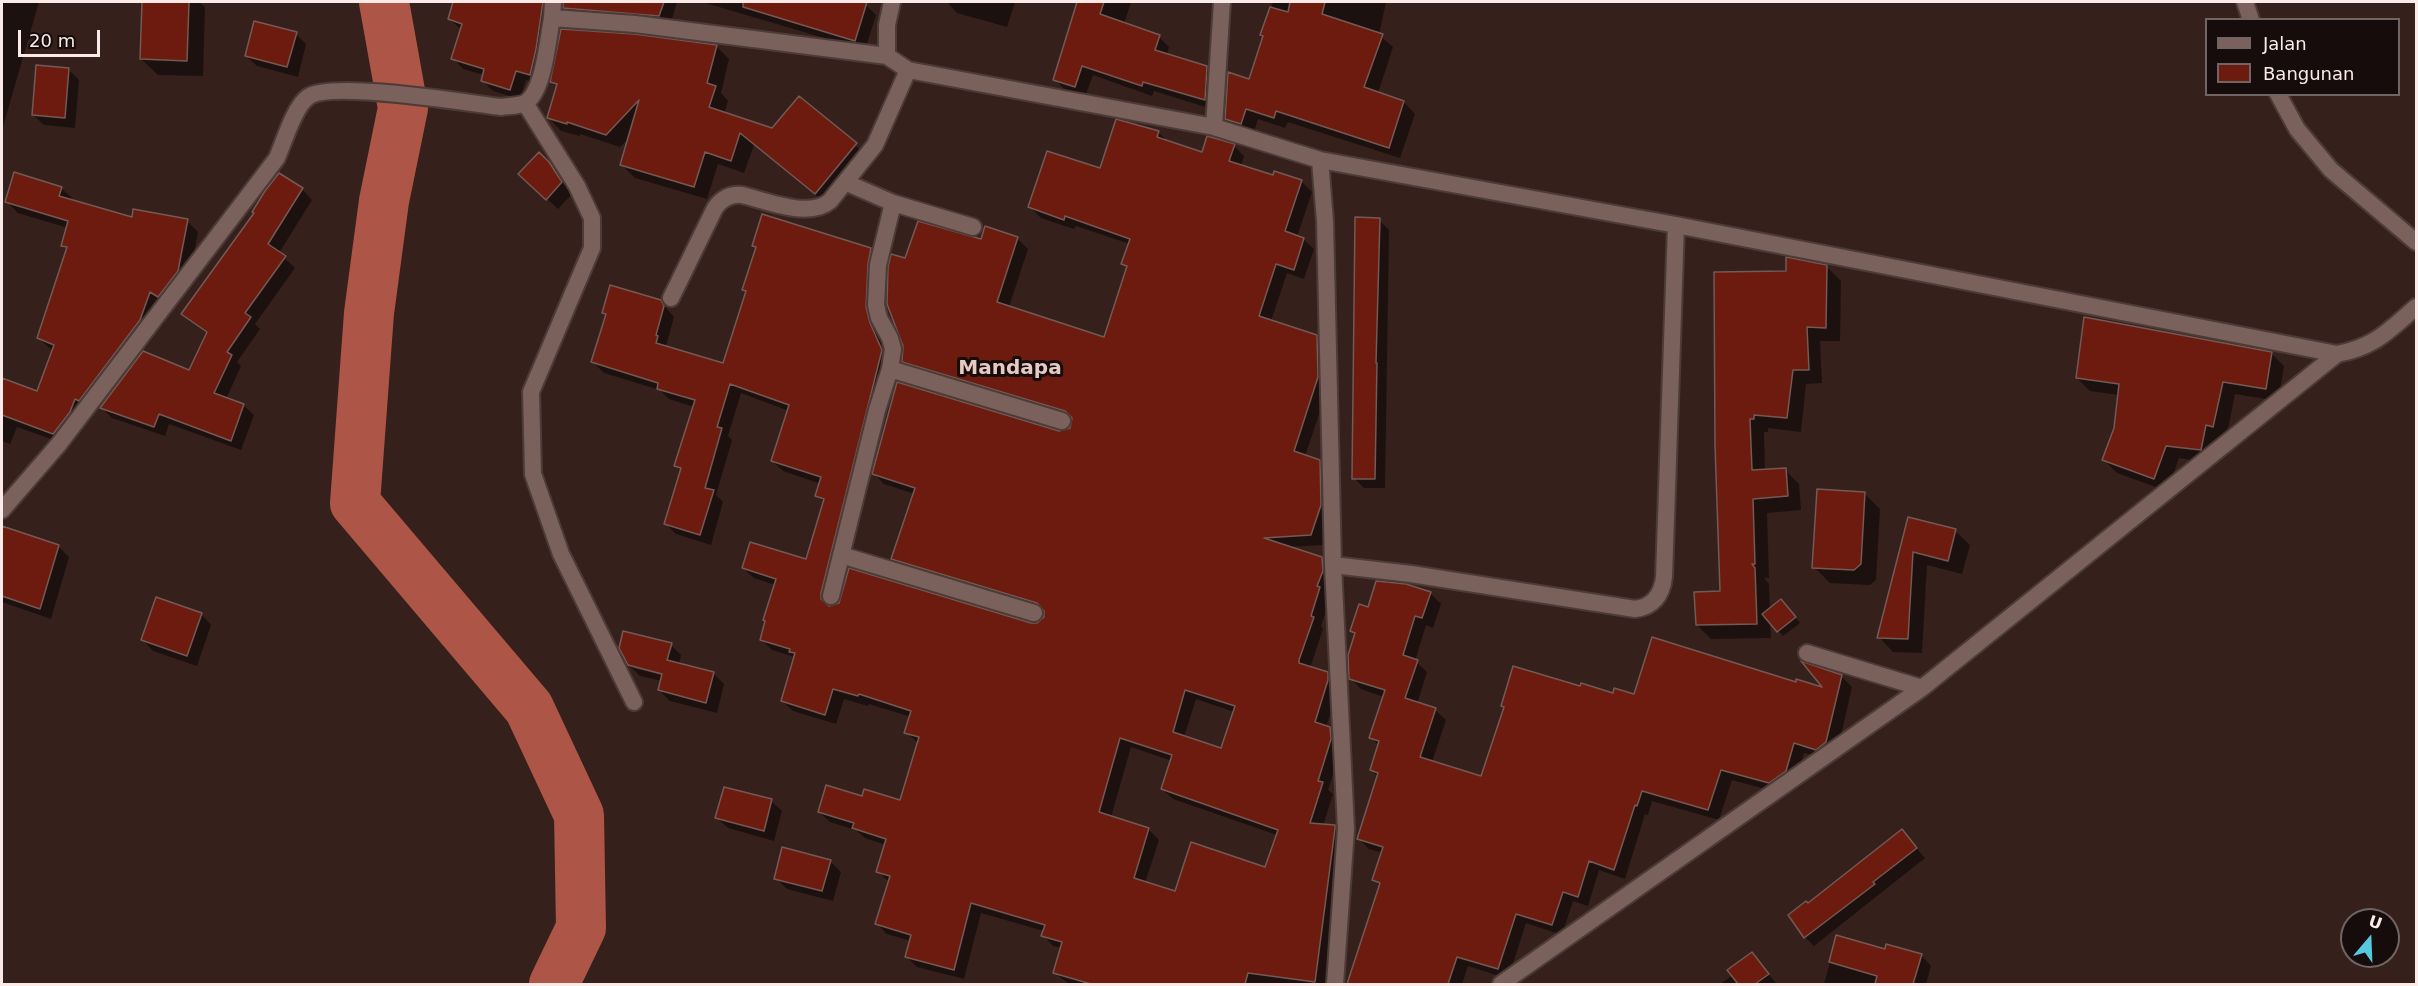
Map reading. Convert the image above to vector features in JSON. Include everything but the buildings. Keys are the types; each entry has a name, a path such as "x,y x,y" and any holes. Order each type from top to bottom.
{"street":[{"path":"886,56 887,25 892,2"},
{"path":"1214,127 1222,2"},
{"path":"2245,2 2250,18"},
{"path":"2,510 59,444 277,158 301,104 310,95 322,92 352,91 501,107 525,103 536,91 544,64 552,10 635,24 886,56 908,70 1214,127 1320,160 1676,225 2337,354 2373,343 2416,307"},
{"path":"671,298 715,207 724,199 733,194 805,210 816,209 831,201 875,145 908,70"},
{"path":"2279,96 2297,129 2331,170 2416,243"},
{"path":"525,103 578,186 592,218 592,248 531,392 533,474 561,554 634,702"},
{"path":"1320,160 1325,221 1333,565 1346,829 1335,984"},
{"path":"847,183 893,203 973,227"},
{"path":"831,596 877,410 890,369 893,349 879,318 876,305 878,265 893,203"},
{"path":"1333,565 1411,574 1635,609 1646,608 1655,601 1663,587 1664,577 1676,225"},
{"path":"1501,984 1922,688 2337,354"},
{"path":"890,369 1062,421"},
{"path":"841,555 1034,613"},
{"path":"1806,653 1922,688"}],"waterway":[{"path":"384,2 403,108 384,201 369,313 355,503 529,708 579,815 581,928 554,984"}],"district":[{"name":"Mandapa","path":"1010,369"}]}
